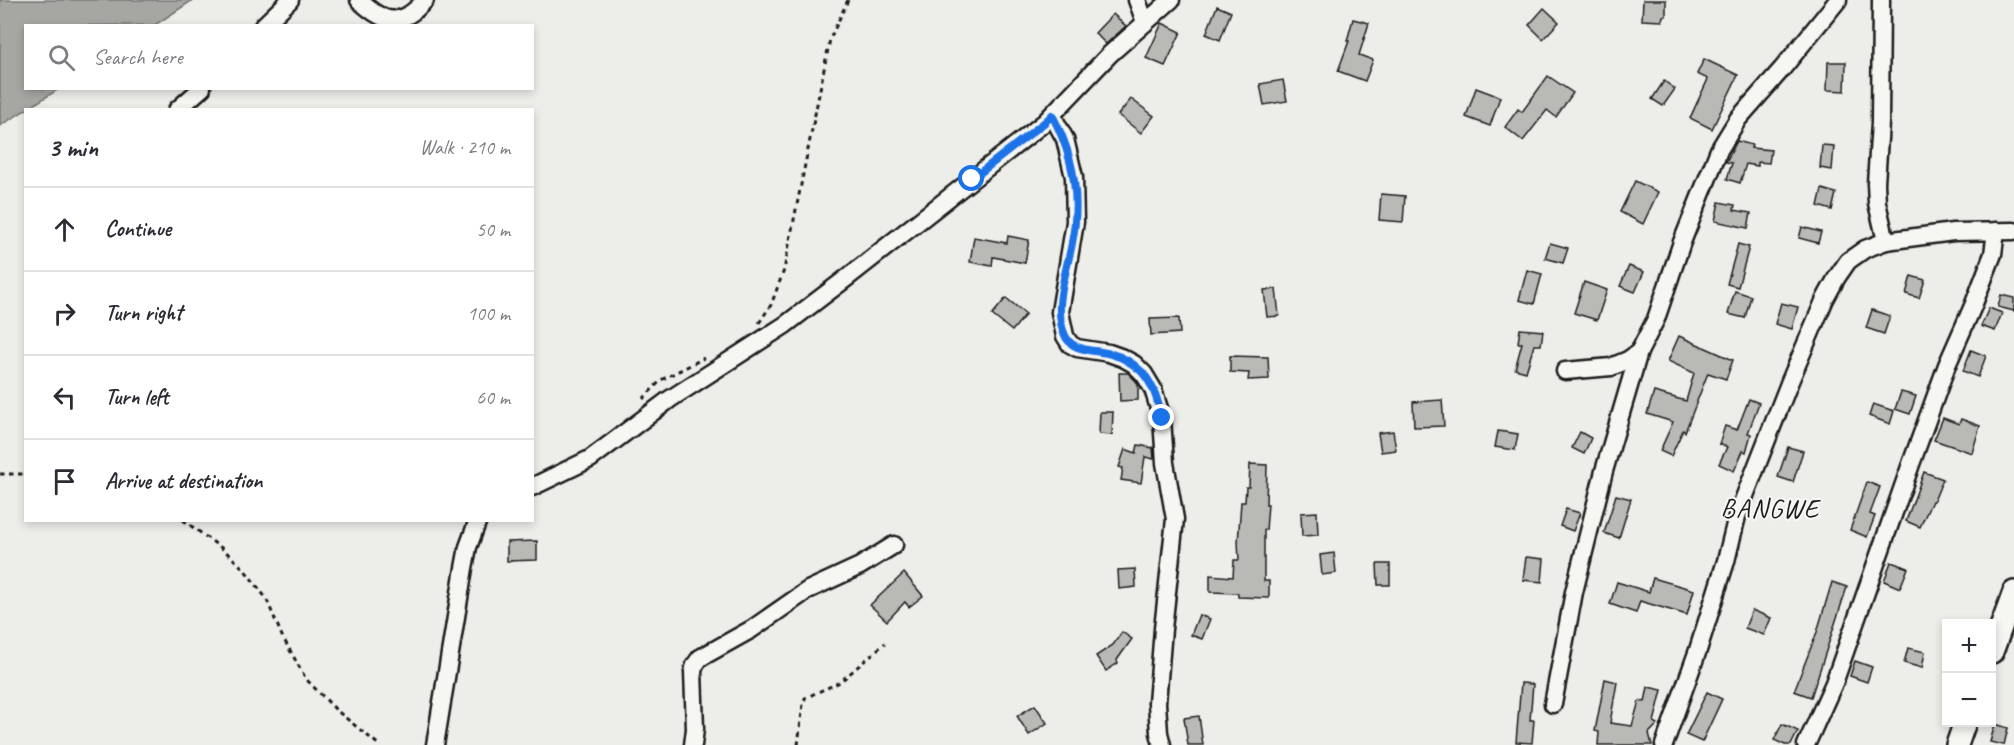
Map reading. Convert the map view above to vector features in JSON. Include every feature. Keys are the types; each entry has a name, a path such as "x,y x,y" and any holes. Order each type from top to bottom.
{"street":[{"path":"265,24 290,0"},
{"path":"359,0 380,17 391,20 402,19 417,9 425,0"},
{"path":"1137,0 1145,22"},
{"path":"534,486 590,459 670,399 786,325 1045,122 1110,54 1171,0"},
{"path":"1554,704 1576,582 1604,471 1639,352 1656,319 1682,242 1719,150 1738,119 1838,0"},
{"path":"1881,0 1880,123 1876,183 1877,203 1886,241"},
{"path":"179,108 199,90"},
{"path":"1052,115 1065,139 1074,177 1075,222 1060,312 1065,336 1070,344 1077,348 1109,353 1134,364 1144,374 1153,389 1162,418 1165,463 1175,519 1157,703 1162,745"},
{"path":"1806,745 1834,683 1935,398 1993,254 1996,231"},
{"path":"1664,745 1698,650 1726,561 1737,516 1790,381 1837,277 1848,261 1865,249 1886,241 1953,232 2014,231"},
{"path":"1565,371 1611,367 1628,360 1639,352"},
{"path":"435,745 464,568 468,547 477,522"},
{"path":"696,742 693,671 700,658 752,629 808,590 860,566 894,545"},
{"path":"1996,641 2014,592"},
{"path":"1957,745 1964,727"}],"path":[{"path":"756,327 771,305 784,270 830,39 848,0"},
{"path":"637,406 661,380 704,357"},
{"path":"0,474 24,474"},
{"path":"186,522 224,550 244,569 266,598 282,636 306,679 336,710 379,745"},
{"path":"798,745 805,698 840,682 885,643"}],"shaded area":[{"path":"0,0 193,0 157,24 24,24 24,90 57,90 29,108 24,108 24,111 0,126"}],"building":[{"path":"1643,0 1666,0 1666,16 1663,16 1662,21 1642,20"},
{"path":"1217,6 1231,12 1220,40 1206,34"},
{"path":"1544,8 1559,22 1543,39 1529,25"},
{"path":"1113,14 1126,26 1106,44 1095,33"},
{"path":"1353,19 1369,23 1359,55 1373,60 1365,81 1338,71 1349,41 1347,41"},
{"path":"1162,23 1181,32 1165,66 1146,58"},
{"path":"1704,59 1738,75 1712,129 1690,118 1708,79 1697,74"},
{"path":"1828,62 1846,62 1845,91 1827,90"},
{"path":"1548,76 1573,93 1556,117 1547,110 1523,141 1505,127 1518,109 1522,112"},
{"path":"1283,80 1287,101 1264,105 1260,84"},
{"path":"1664,81 1675,89 1663,106 1652,99"},
{"path":"1476,88 1500,97 1490,126 1466,117"},
{"path":"1131,99 1154,116 1141,133 1118,115"},
{"path":"1737,141 1752,145 1751,148 1771,150 1769,163 1758,162 1758,166 1746,164 1740,183 1727,179 1732,163 1726,162"},
{"path":"1822,145 1834,146 1832,170 1820,168"},
{"path":"1635,181 1658,192 1643,224 1620,212"},
{"path":"1822,189 1836,193 1832,210 1818,206"},
{"path":"1381,194 1405,196 1403,222 1379,220"},
{"path":"1719,202 1735,205 1734,210 1751,213 1748,228 1715,221"},
{"path":"1802,227 1821,232 1818,243 1799,238"},
{"path":"1008,236 1029,240 1025,263 993,257 992,266 970,262 974,237 1007,243"},
{"path":"1550,243 1568,248 1563,263 1545,258"},
{"path":"1738,244 1749,247 1738,287 1727,284"},
{"path":"1629,266 1644,272 1635,292 1620,286"},
{"path":"1527,270 1542,274 1534,304 1519,300"},
{"path":"1911,276 1925,280 1919,298 1906,294"},
{"path":"1584,282 1607,290 1597,320 1574,313"},
{"path":"1276,289 1279,316 1267,317 1264,290"},
{"path":"1735,291 1751,296 1745,318 1728,314"},
{"path":"2001,295 2014,298 2014,311 1998,307"},
{"path":"1006,298 1026,314 1012,331 992,315"},
{"path":"1781,303 1798,307 1792,329 1775,324"},
{"path":"1989,308 2002,313 1995,331 1981,326"},
{"path":"1872,310 1890,316 1884,334 1866,328"},
{"path":"1179,318 1180,333 1151,335 1150,319"},
{"path":"1520,329 1543,331 1541,345 1534,345 1526,372 1515,369 1522,343 1518,343"},
{"path":"1679,336 1733,360 1726,379 1708,373 1685,432 1683,430 1671,456 1660,451 1673,422 1647,414 1654,392 1686,401 1694,373 1668,361"},
{"path":"1971,350 1986,356 1978,377 1963,371"},
{"path":"1230,356 1268,357 1269,379 1248,380 1249,373 1230,372"},
{"path":"1119,373 1128,373 1136,381 1138,400 1120,401"},
{"path":"1901,392 1916,396 1910,414 1895,409"},
{"path":"1749,399 1759,403 1748,433 1751,434 1746,452 1743,451 1734,471 1719,464 1727,447 1719,444 1725,426 1737,430"},
{"path":"1442,400 1444,426 1414,427 1413,402"},
{"path":"1873,404 1894,411 1890,424 1869,416"},
{"path":"1100,412 1113,412 1112,435 1099,434"},
{"path":"1943,418 1959,424 1961,419 1980,426 1972,453 1934,440"},
{"path":"1393,431 1396,450 1381,452 1378,433"},
{"path":"1498,431 1518,434 1515,450 1495,447"},
{"path":"1580,432 1591,438 1584,454 1572,448"},
{"path":"1138,445 1153,448 1154,459 1145,457 1141,483 1121,480 1123,468 1119,467 1125,449 1136,453"},
{"path":"1788,447 1803,451 1793,482 1778,477"},
{"path":"1250,464 1267,465 1266,504 1268,504 1266,530 1264,530 1264,581 1269,581 1269,598 1238,597 1238,593 1210,592 1210,575 1233,577 1234,560 1239,560 1241,502 1245,502 1246,487 1249,487"},
{"path":"1924,472 1943,479 1920,527 1906,521"},
{"path":"1867,482 1880,487 1870,514 1875,516 1867,537 1850,530"},
{"path":"1616,495 1631,499 1619,538 1604,533"},
{"path":"1566,509 1580,513 1573,531 1560,526"},
{"path":"1317,512 1318,535 1302,536 1301,513"},
{"path":"537,541 537,560 507,561 507,542"},
{"path":"1334,553 1336,573 1322,575 1320,555"},
{"path":"1526,557 1544,559 1542,582 1523,580"},
{"path":"1891,562 1908,568 1900,588 1884,581"},
{"path":"1377,564 1390,564 1390,585 1378,585"},
{"path":"1135,569 1136,587 1119,589 1118,570"},
{"path":"904,573 923,596 909,607 905,602 887,621 870,605"},
{"path":"1653,578 1694,590 1687,615 1640,601 1636,613 1610,604 1617,582 1649,592"},
{"path":"1832,582 1847,587 1811,697 1794,691 1817,632"},
{"path":"1752,610 1771,618 1764,635 1745,628"},
{"path":"1199,615 1210,619 1202,639 1191,635"},
{"path":"1122,632 1132,639 1117,660 1118,663 1106,671 1096,656 1113,645"},
{"path":"1908,648 1925,652 1922,668 1904,663"},
{"path":"1855,661 1872,667 1867,682 1850,676"},
{"path":"1605,679 1617,682 1610,723 1632,726 1639,701 1645,702 1648,687 1662,690 1654,722 1658,724 1649,733 1652,745 1598,745 1599,732 1595,731"},
{"path":"1521,683 1533,684 1530,720 1534,720 1532,743 1516,742"},
{"path":"1707,692 1722,699 1702,742 1686,735"},
{"path":"1035,705 1047,723 1029,735 1017,716"},
{"path":"1199,716 1203,745 1188,745 1184,718"},
{"path":"1782,724 1798,731 1791,745 1774,740"},
{"path":"1996,724 2008,728 2004,745 1990,742"}],"district":[{"name":"BANGWE","path":"1770,508"}],"route":[{"path":"972,179 1052,115 1065,139 1074,177 1075,222 1062,289 1060,312 1062,328 1070,344 1077,348 1109,353 1134,364 1144,374 1153,389 1162,418"}]}
